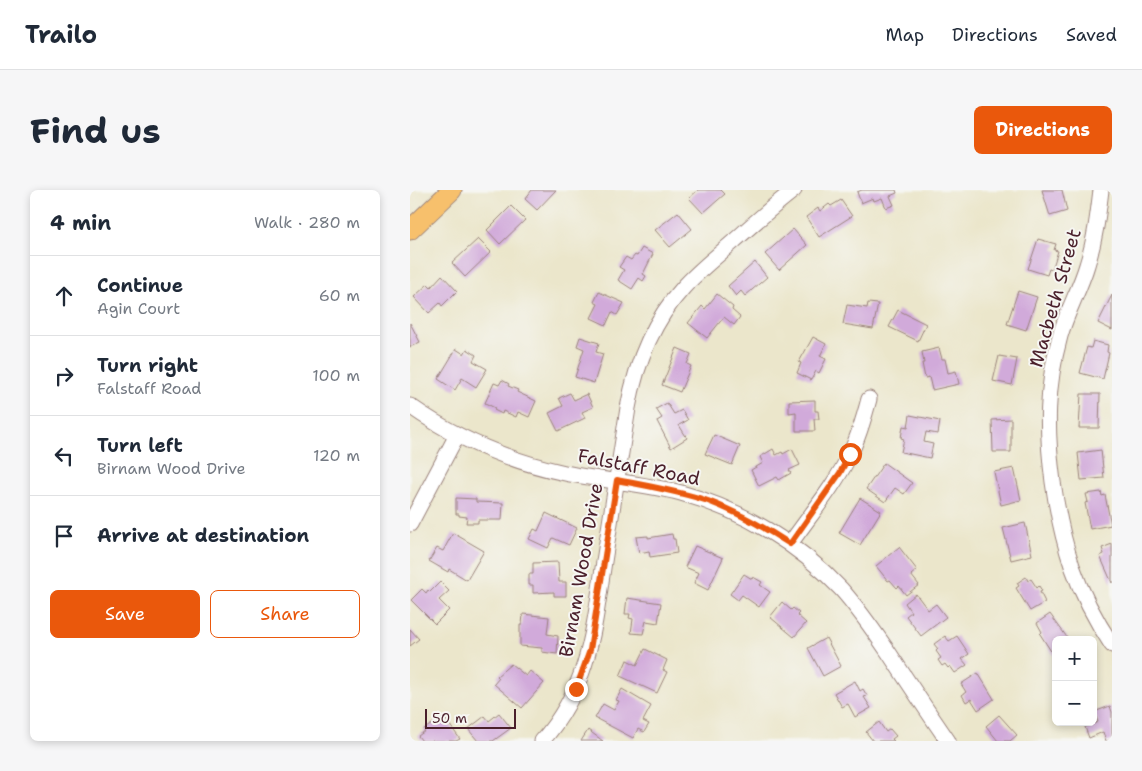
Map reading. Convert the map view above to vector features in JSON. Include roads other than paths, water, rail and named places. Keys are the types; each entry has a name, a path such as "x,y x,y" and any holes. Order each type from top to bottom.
{"main road":[{"path":"410,230 452,190"}],"street":[{"name":"Birnam Wood Drive","path":"542,741 563,713 576,689 590,650 633,382 648,342 666,310 683,288 702,269 794,190"},
{"name":"Macbeth Street","path":"1101,190 1096,233 1087,266 1061,333 1055,357 1048,402 1048,426 1059,521 1068,556 1089,608 1112,645"},
{"path":"790,544 840,473 861,427 869,399"},
{"name":"Falstaff Road","path":"410,406 457,435 490,451 521,462 564,473 617,480 708,501 743,517 790,544 821,569 864,616 948,741"},
{"path":"410,524 457,435"}]}
